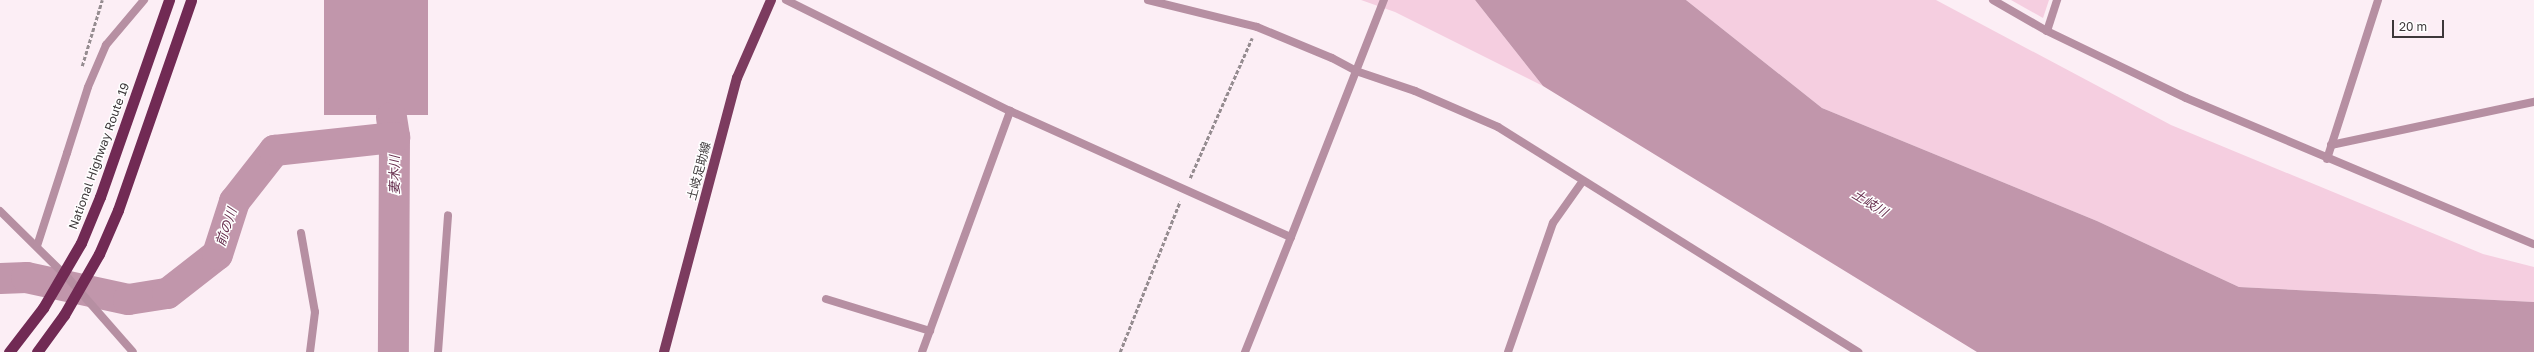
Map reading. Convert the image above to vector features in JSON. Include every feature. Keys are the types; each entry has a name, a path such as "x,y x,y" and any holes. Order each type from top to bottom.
{"highway":[{"name":"National Highway Route 19","path":"9,352 43,308 81,243 100,197 169,0"},
{"path":"37,352 64,315 99,254 118,210 191,0"}],"main road":[{"name":"土岐足助線","path":"664,352 737,78 771,0"}],"street":[{"path":"37,246 88,87 106,45 144,0"},
{"path":"786,0 1010,111 1291,237"},
{"path":"1148,0 1257,27 1332,58 1356,72 1415,91 1498,127 1582,182 1858,352"},
{"path":"1245,352 1384,0"},
{"path":"1994,0 2048,31 2186,98 2327,159 2534,244"},
{"path":"2048,31 2056,0"},
{"path":"2327,159 2378,0"},
{"path":"2331,145 2534,102"},
{"path":"922,352 1010,111"},
{"path":"1508,352 1553,223 1582,182"},
{"path":"0,211 68,278 133,352"},
{"path":"438,352 448,215"},
{"path":"301,233 315,312 310,352"},
{"path":"826,299 930,331"}],"path":[{"path":"83,60 102,0"}],"shaded area":[{"path":"1361,0 1475,0 1543,86 1395,12"},
{"path":"1686,0 1936,0 2171,125 2483,254 2534,267 2534,302 2239,287 2097,221 1822,108"},
{"path":"2011,0 2049,0 2043,18"}],"water":[{"path":"324,0 428,0 428,115 324,115"},
{"name":"土岐川","path":"1475,0 1686,0 1822,108 2097,221 2239,287 2534,302 2534,352 1977,352 1543,86"}],"waterway":[{"name":"妻木川","path":"391,117 394,137 393,352"},
{"name":"前の川","path":"0,278 26,277 128,299 167,293 217,254 234,201 274,150 394,137"}]}
